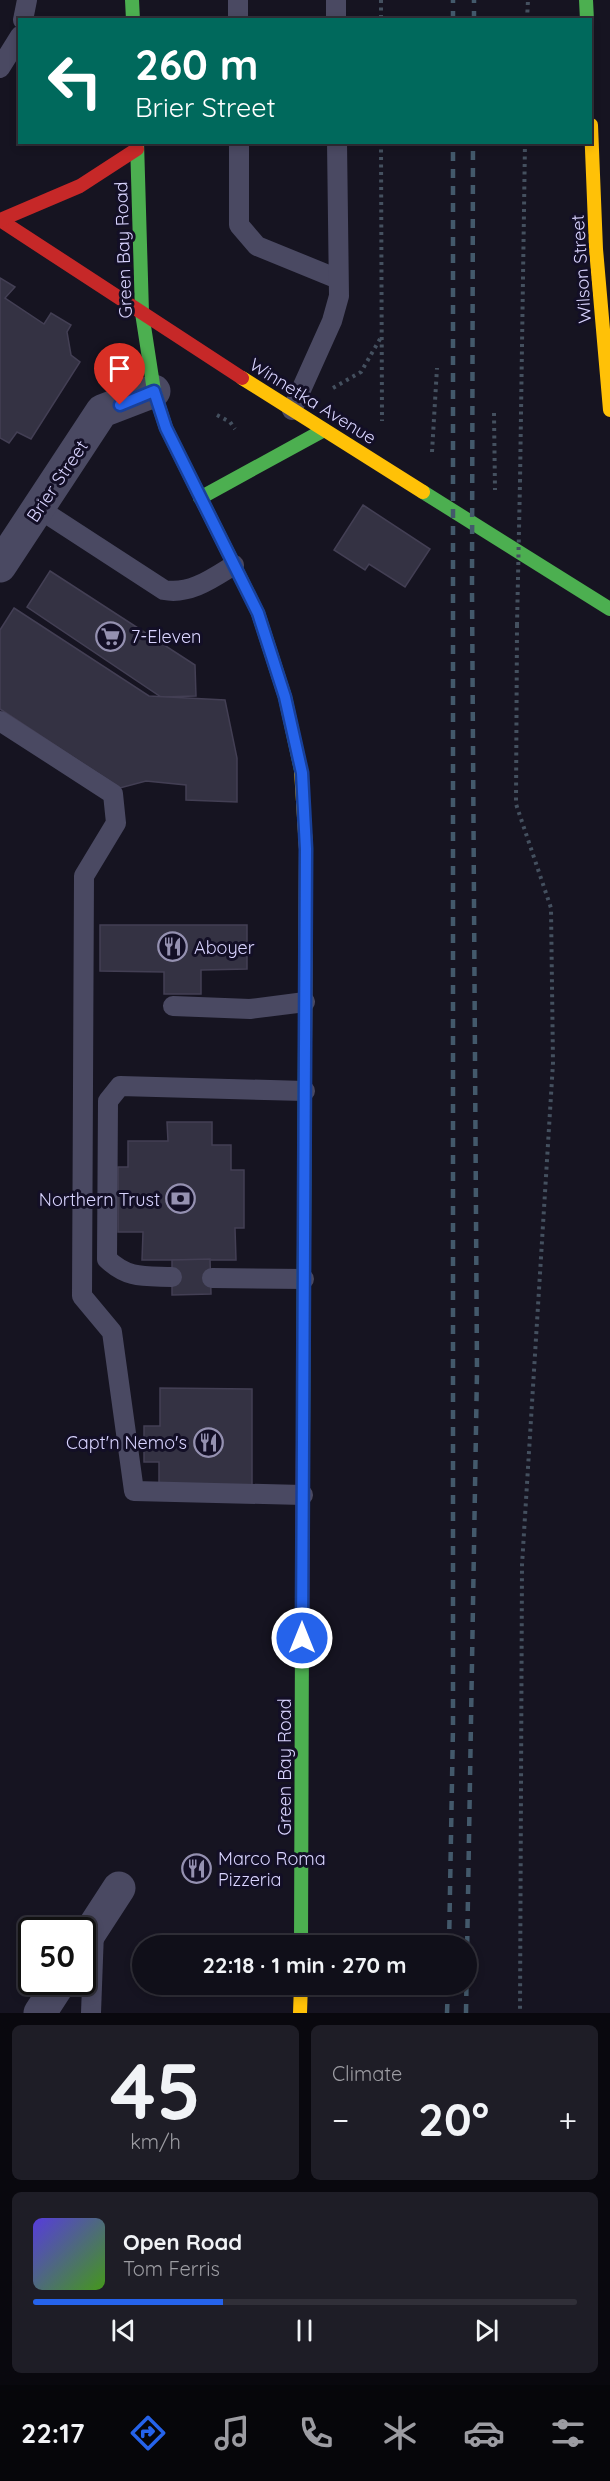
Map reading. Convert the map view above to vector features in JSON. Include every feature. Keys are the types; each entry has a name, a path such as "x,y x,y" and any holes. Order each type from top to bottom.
{"main road":[{"path":"132,0 133,18"},
{"path":"586,0 587,18"},
{"name":"Wilson Street","path":"592,144 596,249 610,410"},
{"path":"0,220 80,186 137,146"},
{"name":"Green Bay Road","path":"137,146 142,313 154,391 166,428 258,613 285,697 302,773 306,849 301,1935"},
{"name":"Winnetka Avenue","path":"0,220 292,410 610,609"},
{"path":"200,498 324,430"},
{"path":"300,2013 301,1995"}],"street":[{"name":"Brier Street","path":"0,566 102,411 154,391"},
{"path":"96,1924 119,1888"},
{"path":"40,2013 52,1995"}],"lane":[{"path":"23,18 27,0"},
{"path":"238,0 238,18"},
{"path":"336,0 336,18"},
{"path":"0,68 18,39"},
{"path":"239,144 239,225 257,246 338,279"},
{"path":"292,410 332,321 339,297 337,144"},
{"path":"38,508 164,590 173,592 202,584 234,565"},
{"path":"0,721 113,794 116,823 84,876 82,1296 112,1332 134,1491 303,1495"},
{"path":"173,1006 250,1009 305,1002"},
{"path":"172,1277 140,1276 120,1272 107,1259 108,1101 120,1086 305,1091"},
{"path":"212,1278 304,1279"},
{"path":"90,1995 91,2013"}],"path":[{"path":"381,0 381,18"},
{"path":"527,18 528,0"},
{"path":"381,144 382,421"},
{"path":"520,2013 522,1565 552,1051 551,908 516,804 525,144"},
{"path":"332,388 361,372 381,337"},
{"path":"432,453 437,368"},
{"path":"228,412 230,423"},
{"path":"494,413 495,490"},
{"path":"217,415 235,429"}],"building":[{"path":"0,278 15,287 5,298 44,324 51,313 71,325 67,332 71,355 80,362 31,439 17,432 9,443 0,438"},
{"path":"363,505 430,549 405,587 369,564 365,570 334,550"},
{"name":"7-Eleven","path":"50,571 195,665 196,696 161,697 27,607"},
{"path":"14,608 149,696 225,700 237,758 237,802 186,800 186,785 146,781 120,788 0,709 0,630"},
{"name":"Aboyer","path":"100,925 247,925 247,969 201,970 201,994 164,994 164,972 100,971"},
{"name":"Northern Trust","path":"167,1122 212,1122 212,1145 231,1145 231,1170 244,1170 244,1228 235,1228 236,1260 142,1260 143,1232 118,1232 118,1167 128,1167 128,1141 168,1141"},
{"path":"210,1259 211,1294 172,1295 172,1260"},
{"path":"160,1388 252,1389 252,1490 159,1489 159,1462 144,1462 144,1426 160,1426"}],"railway":[{"path":"453,0 453,18"},
{"path":"474,0 474,18"},
{"path":"449,1935 453,1727 453,144"},
{"path":"466,2013 477,1371 472,589 473,144"},
{"path":"447,2013 448,1995"}],"traffic: fast":[{"path":"132,0 133,18"},
{"path":"586,0 587,18"},
{"path":"137,144 142,313 154,391 166,428 258,613 285,697 301,770"},
{"path":"200,498 324,430"},
{"path":"423,492 610,609"},
{"path":"303,1440 305,1045"},
{"path":"301,1935 302,1628"}],"traffic: slow":[{"path":"592,144 596,249 610,410"},
{"path":"242,378 423,492"},
{"path":"301,770 306,849 305,1045"},
{"path":"300,2013 301,1995"}],"traffic: jam":[{"path":"0,220 80,186 137,149"},
{"path":"0,220 242,378"},
{"path":"302,1628 303,1440"}],"place":[{"name":"7-Eleven","path":"110,636"},
{"name":"Aboyer","path":"173,947"},
{"name":"Northern Trust","path":"181,1199"},
{"name":"Capt'n Nemo's","path":"208,1442"},
{"name":"Marco Roma Pizzeria","path":"197,1868"}],"route":[{"path":"120,405 154,391 166,428 258,613 285,697 302,773 306,849 302,1638"}]}
